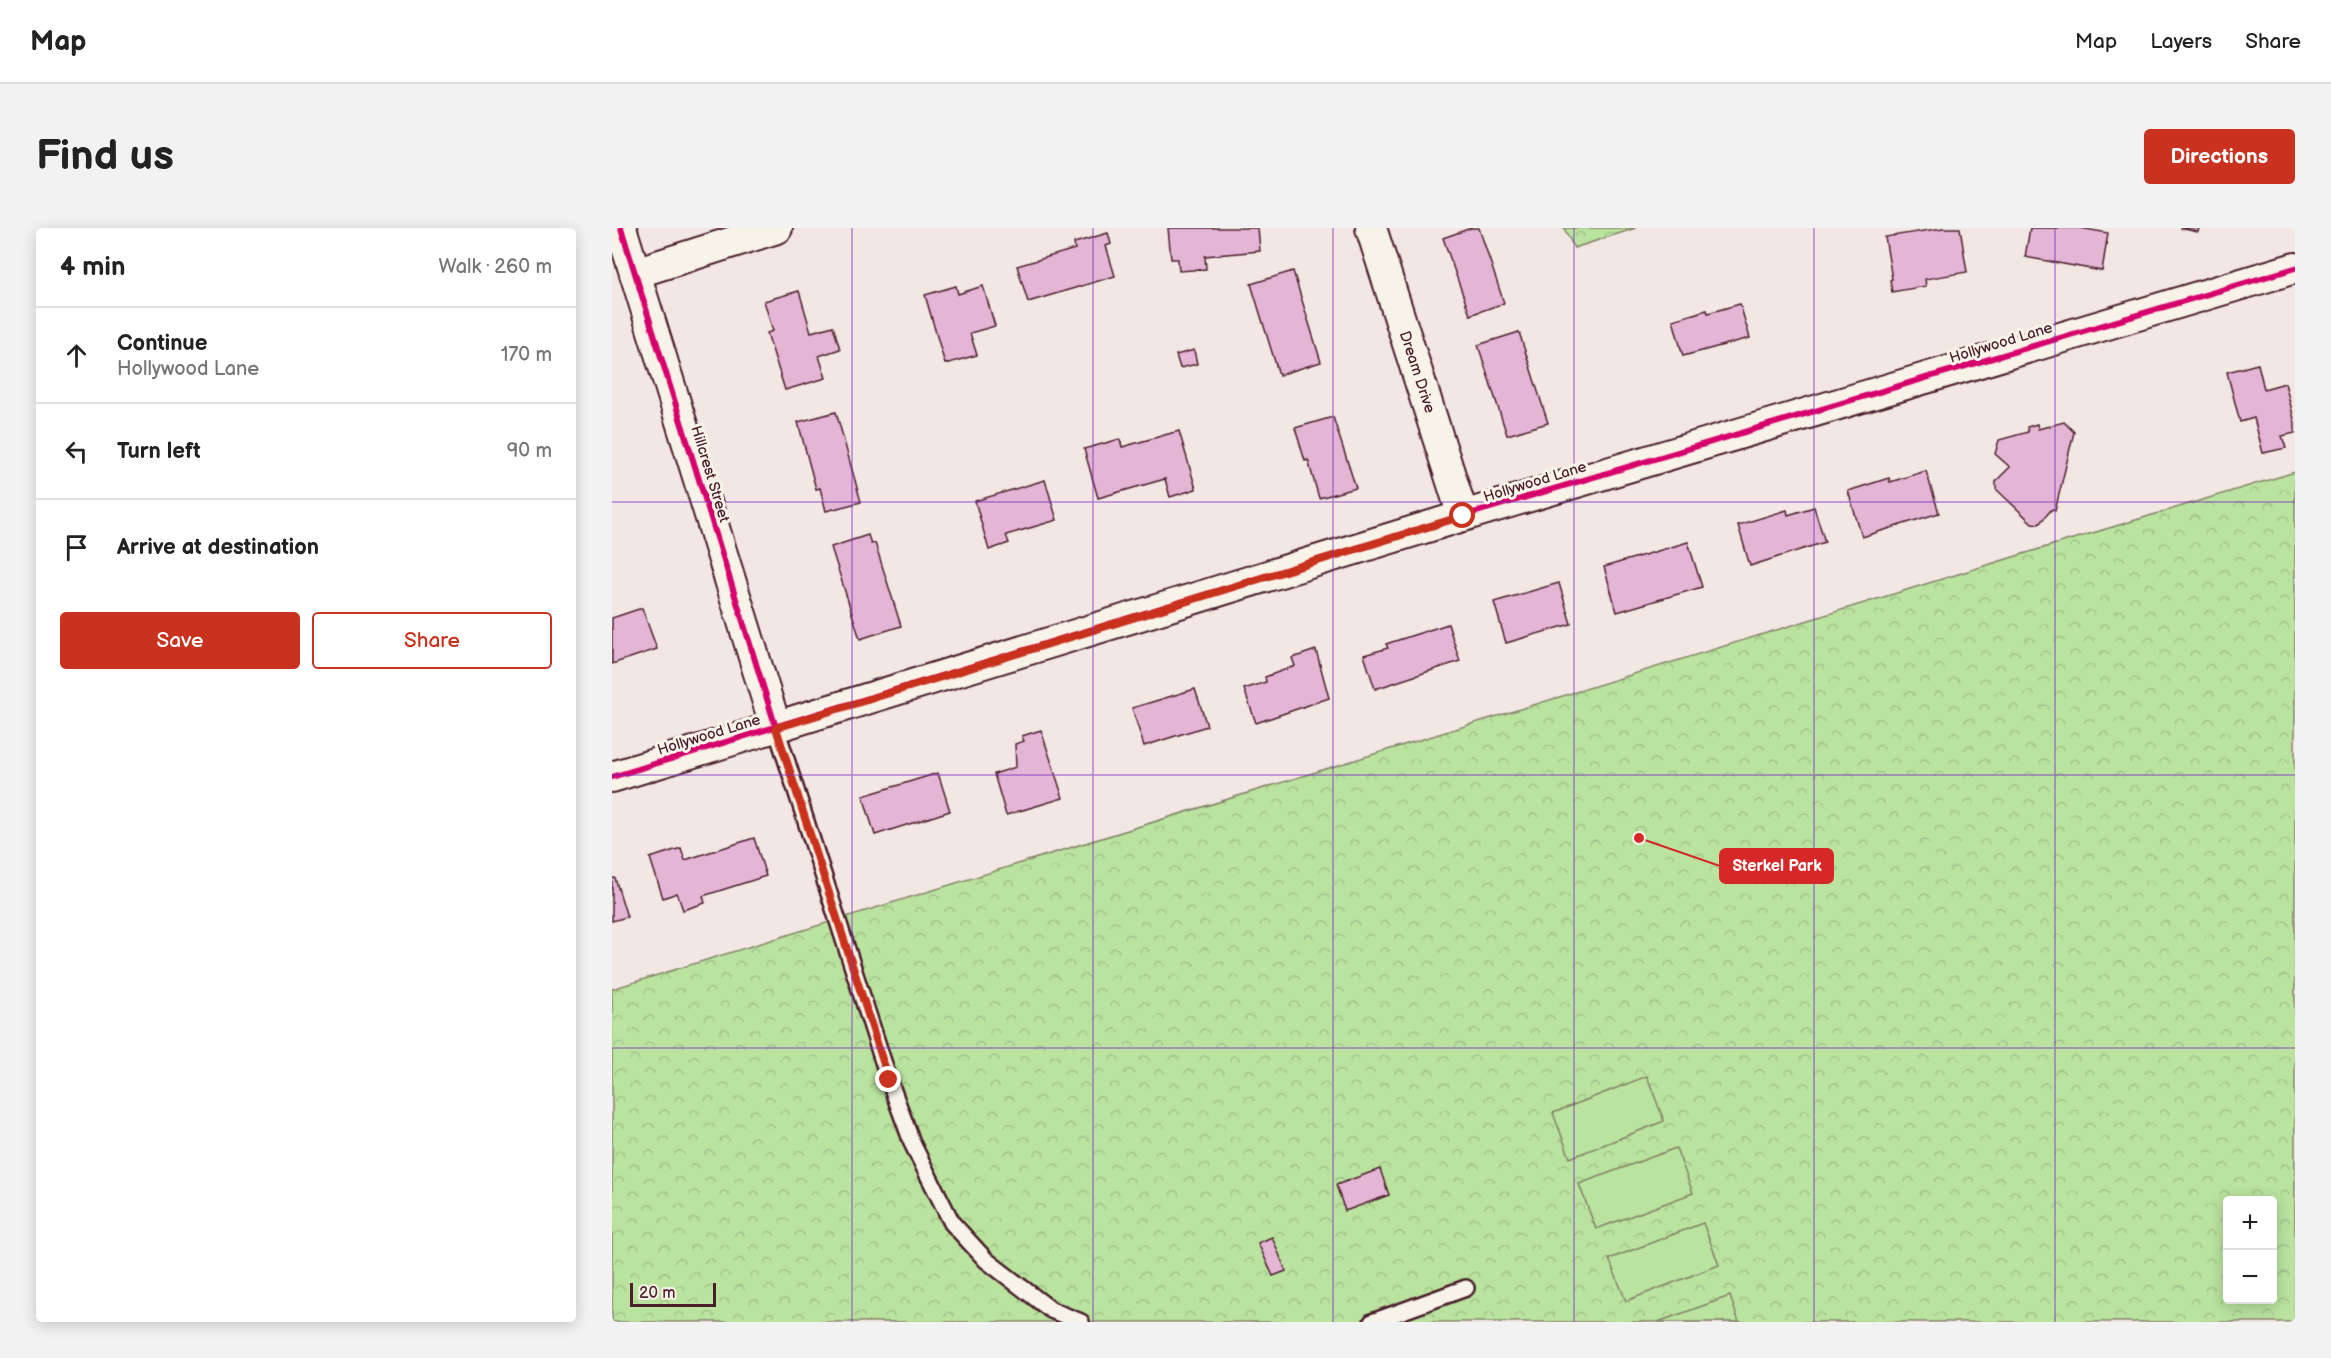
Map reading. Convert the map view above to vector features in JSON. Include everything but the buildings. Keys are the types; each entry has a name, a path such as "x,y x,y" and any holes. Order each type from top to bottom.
{"street":[{"name":"Hillcrest Street","path":"621,228 776,728"},
{"path":"635,273 777,228"},
{"name":"Dream Drive","path":"1371,228 1463,516"},
{"name":"Hollywood Lane","path":"612,777 1463,516 2295,268"}],"lane":[{"path":"776,728 889,1080 913,1145 952,1223 986,1260 1032,1296 1051,1310 1081,1322"},
{"path":"1372,1322 1466,1288"}],"green space":[{"path":"1564,228 1636,228 1574,248"},
{"path":"2295,472 2295,1322 612,1322 612,989"},
{"path":"1647,1076 1664,1121 1570,1158 1553,1113"},
{"path":"1676,1148 1693,1193 1596,1229 1579,1184"},
{"path":"1703,1223 1719,1265 1626,1301 1609,1259"},
{"path":"1730,1296 1739,1322 1658,1322"}],"cycle path":[{"path":"621,228 776,728"},
{"path":"612,777 1463,516 2295,268"}],"place":[{"name":"Sterkel Park","path":"1639,838"}],"route":[{"path":"889,1080 776,728 1463,516"}]}
